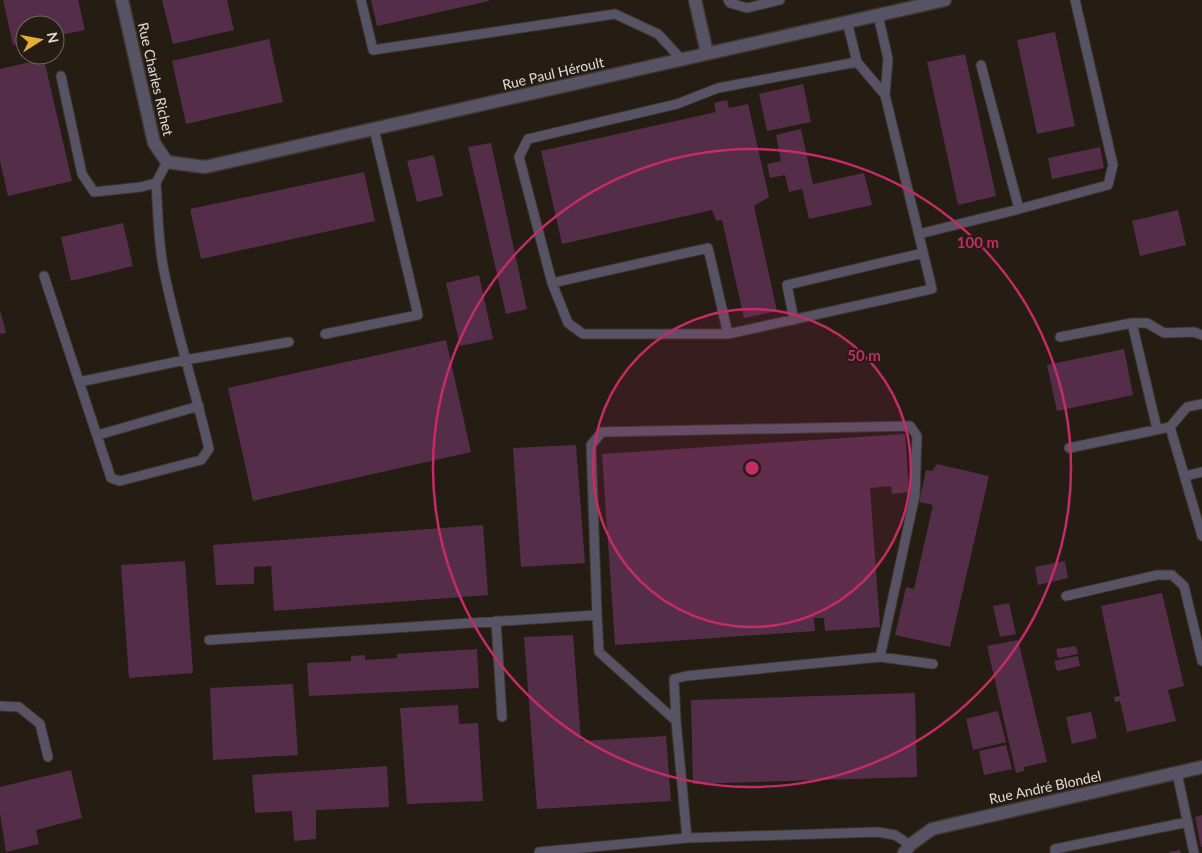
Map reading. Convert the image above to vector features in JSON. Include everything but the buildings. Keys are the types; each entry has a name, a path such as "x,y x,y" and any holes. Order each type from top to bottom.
{"street":[{"name":"Rue Charles Richet","path":"122,0 154,143 167,162"},
{"path":"695,0 707,54"},
{"name":"Rue Paul Héroult","path":"167,162 205,167 878,15 914,3 945,0"},
{"name":"Rue André Blondel","path":"907,849 932,828 1202,768"}],"lane":[{"path":"361,0 373,50 615,14 658,34 682,60"},
{"path":"728,0 747,8 780,0"},
{"path":"919,234 1108,186 1113,165 1076,0"},
{"path":"857,62 718,88 677,104 528,139 519,157 552,283 568,323 582,334 728,334 932,289 884,95 888,59 878,15"},
{"path":"847,21 857,62 884,95"},
{"path":"980,65 1019,209"},
{"path":"61,76 82,174 94,192 142,187 156,183"},
{"path":"325,334 418,315 374,130"},
{"path":"44,276 111,478 120,481 201,460 209,449 163,268 156,183 167,162"},
{"path":"552,283 708,248 728,334"},
{"path":"794,320 787,285 923,253"},
{"path":"1060,337 1132,323 1147,323 1164,333 1194,332 1202,334"},
{"path":"1132,323 1157,429"},
{"path":"79,382 185,360 289,342"},
{"path":"1069,448 1170,427 1188,407 1202,404"},
{"path":"98,435 199,406"},
{"path":"676,721 599,652 591,445 602,432 910,426 917,436 915,495 880,657"},
{"path":"1170,427 1202,536"},
{"path":"1185,476 1202,472"},
{"path":"1066,596 1157,575 1172,575 1184,586 1202,661"},
{"path":"209,640 597,614"},
{"path":"496,621 502,717"},
{"path":"687,838 674,679 686,676 880,657 933,664"},
{"path":"0,706 19,707 40,724 48,757"},
{"path":"1177,773 1194,853"},
{"path":"1055,853 1055,849 1188,822"},
{"path":"539,852 687,838 877,832 895,835 907,849"}]}
